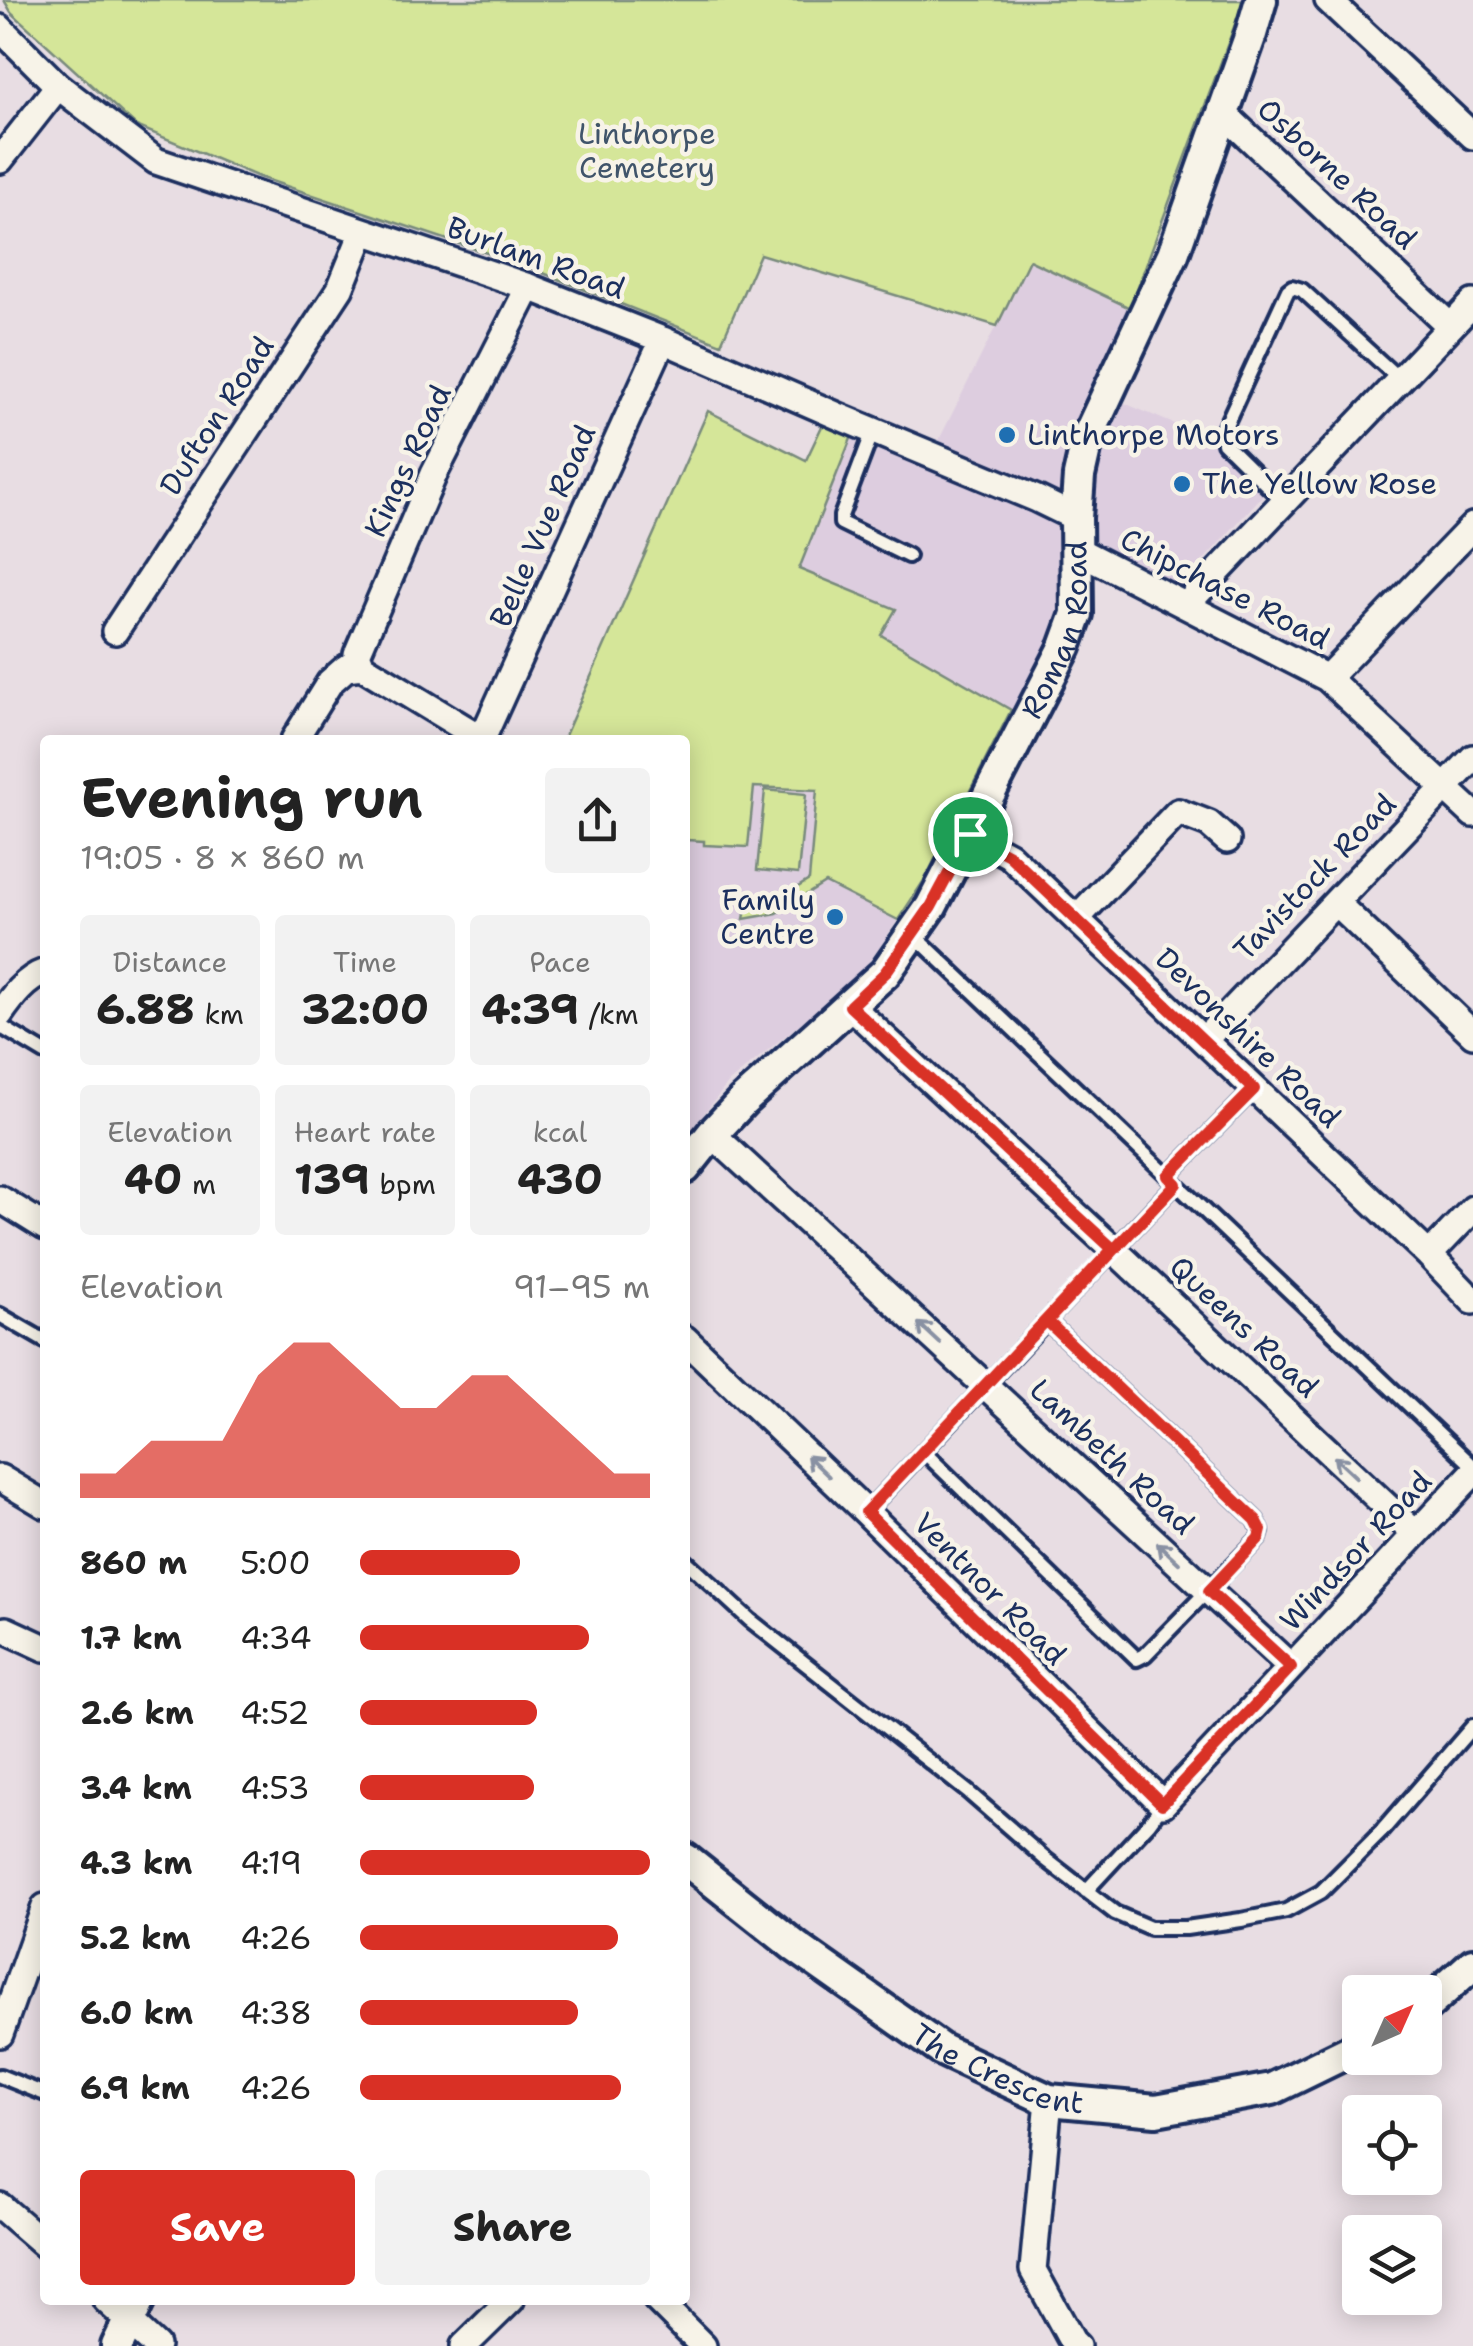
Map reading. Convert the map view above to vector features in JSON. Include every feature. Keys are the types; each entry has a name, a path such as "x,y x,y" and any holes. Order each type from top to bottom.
{"street":[{"name":"Roman Road","path":"690,1162 743,1101 885,973 931,907 1065,647 1077,614 1076,518 1079,476 1088,436 1173,254 1260,0"},
{"path":"1328,0 1473,136"},
{"name":"Burlam Road","path":"0,28 58,86 156,161 530,287 1076,518"},
{"path":"0,160 58,86"},
{"name":"Osborne Road","path":"1222,112 1450,326"},
{"name":"Dufton Road","path":"115,631 340,289 363,232"},
{"name":"Kings Road","path":"362,666 357,654 434,474 530,287"},
{"path":"1186,605 1473,303"},
{"name":"Belle Vue Road","path":"484,735 662,340"},
{"path":"1327,678 1473,526"},
{"name":"Chipchase Road","path":"1076,550 1327,678 1473,814"},
{"path":"297,735 330,682 346,668 362,666 475,735"},
{"name":"Tavistock Road","path":"1204,1040 1473,758"},
{"path":"1076,919 1178,812 1209,824 1227,840"},
{"name":"Devonshire Road","path":"970,834 1009,855 1473,1301"},
{"path":"1336,903 1473,1034"},
{"path":"0,1014 17,990 40,973"},
{"name":"Queens Road","path":"850,1006 1416,1534"},
{"name":"Lambeth Road","path":"712,1134 1291,1667"},
{"path":"0,1199 40,1224"},
{"path":"1429,1255 1473,1210"},
{"name":"Ventnor Road","path":"690,1343 1162,1804"},
{"name":"Windsor Road","path":"1162,1804 1473,1470"},
{"path":"0,1478 40,1503"},
{"path":"2,1634 40,1646"},
{"name":"The Crescent","path":"690,1863 796,1947 942,2050 1049,2100 1156,2110 1272,2089 1342,2055"},
{"path":"0,2034 40,1921"},
{"path":"1442,1992 1473,1964"},
{"path":"1049,2100 1033,2270 1077,2346"},
{"path":"4,2220 40,2242"},
{"path":"464,2346 506,2305"},
{"path":"662,2305 703,2346"},
{"path":"122,2317 156,2346"}],"lane":[{"path":"1284,502 1222,437 1288,290 1302,290 1400,380"},
{"path":"873,431 840,516 841,524 908,556"},
{"path":"913,933 1473,1470"},
{"path":"0,1026 40,1050"},
{"path":"866,1512 1047,1321 1254,1089"},
{"path":"0,1315 40,1337"},
{"path":"924,1452 1137,1659 1259,1538 1261,1530 1256,1520 1047,1321"},
{"path":"690,1565 750,1620 1086,1891 1116,1913 1150,1928 1186,1928 1286,1911 1321,1892 1381,1832 1473,1726"},
{"path":"1086,1891 1162,1804"},
{"path":"0,2076 40,2092"}],"shaded area":[{"path":"1029,260 1130,308 1117,400 1219,443 1272,485 1180,586 1110,556 1011,710 925,879 877,951 858,976 729,1082 690,1132 690,735 565,735 708,411 806,460 823,424 852,436 938,442"}],"green space":[{"name":"Linthorpe Cemetery","path":"4,0 1244,0 1130,308 1029,260 997,326 760,254 721,344 523,265 259,177 136,126 11,12"},
{"path":"708,411 806,460 823,424 852,436 799,569 896,609 881,635 1011,710 925,879 898,920 825,883 777,913 744,919 746,909 771,904 809,880 817,790 754,787 748,847 704,845 704,841 690,840 690,735 565,735"},
{"path":"765,790 806,794 798,874 757,870"}],"place":[{"name":"Linthorpe Motors","path":"1007,435"},
{"name":"The Yellow Rose","path":"1182,484"},
{"name":"Family Centre","path":"835,917"}],"route":[{"path":"970,834 1009,855 1254,1089 1168,1176 1176,1184 1047,1321 1256,1520 1261,1530 1259,1538 1209,1591 1291,1667 1162,1804 866,1512 1113,1249 850,1006 885,973 931,907 970,834"}]}
